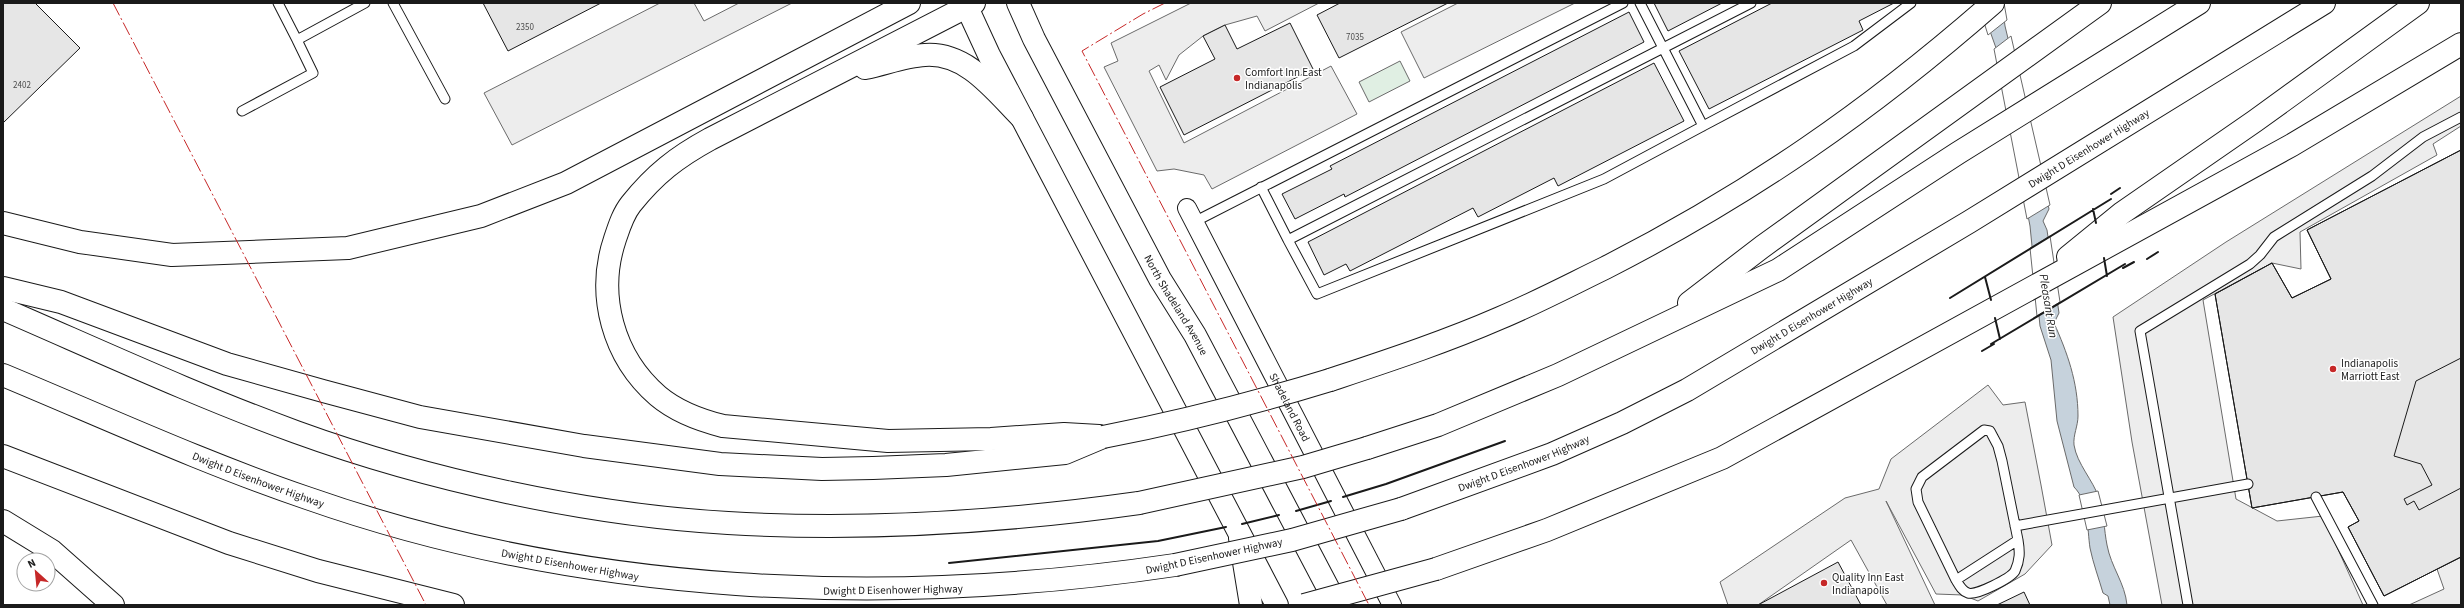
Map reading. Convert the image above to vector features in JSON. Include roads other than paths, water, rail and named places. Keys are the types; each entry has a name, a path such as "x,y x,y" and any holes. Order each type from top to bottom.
{"main road":[{"path":"834,43 870,10 874,3"},
{"path":"3,223 80,242 172,255 348,248 481,216 566,183 908,3"},
{"name":"North Shadeland Avenue","path":"1018,3 1034,39 1160,279 1195,335 1336,605"},
{"path":"3,288 60,302 227,364 323,391 420,417 584,446 720,464 822,469 946,465 1066,453 1103,436 1223,411 1330,380 1419,350 1502,318 1595,273 1694,221 1776,171 1874,101 1942,47 1993,3"},
{"path":"1654,330 1762,247 2100,3"},
{"path":"3,309 222,403 297,432 451,478 516,494 567,503 717,522 780,525 938,523 1052,514 1139,503 1303,467 1366,448 1483,408 1594,360 1778,270 1958,153 2199,3"},
{"name":"Dwight D Eisenhower Highway","path":"3,375 234,472 306,498 454,542 601,573 706,585 877,593 1038,584 1086,579 1175,565 1298,539 1401,509 1552,454 1655,407 1750,354 1969,222 2324,3"},
{"path":"2100,241 2122,214 2255,121 2418,3"},
{"path":"1103,436 1064,434 991,439 888,441 732,428 697,420 673,407 658,396 634,369 624,353 613,328 607,282 612,247 621,221 630,205 676,158 969,4 1022,118 1276,605"},
{"path":"1304,605 1436,569 1547,530 1722,458 2035,285 2100,241 2292,145 2461,44"},
{"path":"833,76 915,56 938,55 961,61 976,73 1022,118"},
{"path":"3,456 229,543 318,571 453,605"},
{"path":"3,521 52,551 113,605"},
{"path":"1240,538 1251,605"}],"street":[{"name":"Shadeland Road","path":"1191,215 1392,605"}],"lane":[{"path":"242,111 313,73 278,3"},
{"path":"297,40 365,3"},
{"path":"393,3 445,99"},
{"path":"1191,215 1261,187 1623,3"},
{"path":"1640,3 1703,126"},
{"path":"1288,240 1751,3"},
{"path":"1261,187 1317,294 1604,179 1854,46 1911,3"},
{"path":"2188,605 2168,500 2140,331 2250,264 2260,255 2274,237 2372,176 2423,137 2461,117"},
{"path":"1984,430 1990,431 1998,446 2015,526 2018,540 2019,560 2014,573 1977,594 1968,593 1962,589 1956,580 1918,502 1916,489 1922,477 1984,430"},
{"path":"2015,526 2138,506 2248,484"},
{"path":"2316,497 2373,605"},
{"path":"1956,580 2018,540"}],"water":[{"name":"Pleasant Run","path":"1980,3 2002,3 2005,26 2049,209 2043,221 2047,230 2059,313 2054,323 2071,368 2078,403 2078,420 2074,445 2078,459 2099,498 2109,553 2124,589 2127,605 2110,605 2108,596 2103,593 2090,548 2085,508 2079,493 2074,487 2057,421 2051,360 2040,326 2030,226 1996,48"}],"place":[{"name":"Comfort Inn East Indianapolis","path":"1237,78"},
{"name":"Indianapolis Marriott East","path":"2333,369"},
{"name":"Quality Inn East Indianapolis","path":"1824,583"}]}
